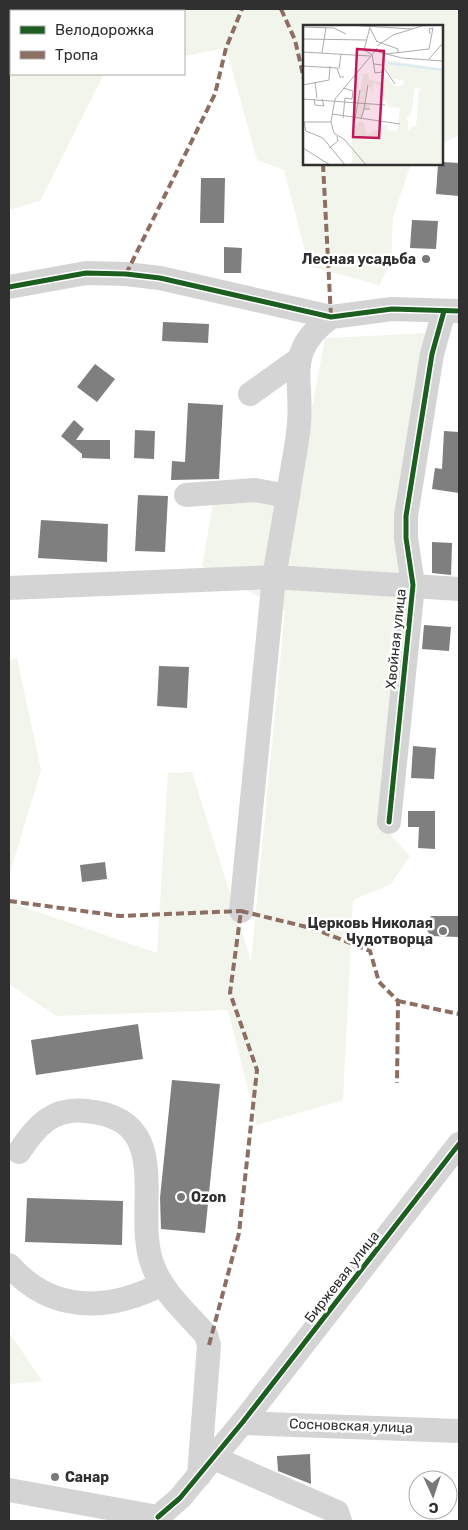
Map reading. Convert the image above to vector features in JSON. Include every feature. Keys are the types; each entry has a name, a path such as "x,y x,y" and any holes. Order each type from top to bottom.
{"street":[{"path":"9,287 86,274 126,274 160,278 331,317 392,309 451,311"},
{"name":"Хвойная улица","path":"389,822 413,585 406,538 406,516 432,354 451,311"},
{"path":"241,911 274,577 299,423 298,359 303,346 314,330 331,317"},
{"path":"250,394 298,359"},
{"path":"186,495 255,490 288,496"},
{"path":"9,588 274,577 459,589"},
{"path":"19,1152 33,1131 44,1120 60,1112 77,1110 97,1112 116,1118 132,1131 142,1149 148,1170 148,1246 152,1265 162,1284 206,1335 209,1345 200,1476"},
{"name":"Биржевая улица","path":"157,1519 200,1476 459,1144"},
{"path":"9,1265 40,1290 61,1300 78,1304 104,1303 139,1296 162,1284"},
{"name":"Сосновская улица","path":"242,1423 459,1431"},
{"path":"215,1456 223,1462 337,1512 340,1521"},
{"path":"9,1490 101,1514 157,1519"}],"shaded area":[{"path":"9,9 459,9 459,132 458,135 443,143 443,25 303,25 303,165 411,165 393,217 391,264 379,285 309,266 284,170 257,160 226,48 185,56 185,10 10,10 10,75 103,75 40,201 9,210"},
{"path":"429,333 404,616 380,823 410,856 391,884 353,900 343,1100 257,1125 228,1010 56,1016 9,984 9,902 157,953 168,773 192,772 251,961 285,611 202,566 215,493 295,499 325,338"},
{"path":"17,658 41,770 9,876 9,660"},
{"path":"9,1332 42,1381 9,1384"}],"building":[{"path":"443,162 459,163 459,196 436,194 438,165 443,165"},
{"path":"201,178 225,178 224,223 200,223"},
{"path":"412,220 438,221 436,249 410,248"},
{"path":"224,247 242,248 241,273 224,273"},
{"path":"163,322 209,324 208,343 162,341"},
{"path":"95,364 115,379 97,402 77,387"},
{"path":"188,403 223,405 219,479 171,480 172,461 185,462"},
{"path":"74,420 84,429 76,440 110,440 110,459 82,458 82,454 61,436"},
{"path":"135,430 155,431 154,459 134,458"},
{"path":"444,431 459,432 459,493 432,489 435,468 442,469"},
{"path":"138,495 168,496 165,552 135,551"},
{"path":"41,520 108,524 107,562 38,558"},
{"path":"432,542 452,543 451,575 432,573"},
{"path":"424,625 451,627 449,651 422,649"},
{"path":"159,666 189,667 187,708 157,706"},
{"path":"413,746 436,748 434,779 411,778"},
{"path":"408,811 435,811 435,849 418,848 419,827 408,827"},
{"path":"105,862 107,879 82,882 80,865"},
{"name":"Церковь Николая Чудотворца","path":"431,916 459,916 459,937 431,936 424,926"},
{"path":"138,1024 143,1059 36,1075 31,1040"},
{"path":"172,1080 220,1084 205,1233 161,1229 160,1198"},
{"path":"27,1198 123,1201 122,1245 25,1242"},
{"path":"310,1454 311,1484 278,1471 277,1456"}],"marked path":[{"path":"126,274 215,94 226,48 242,9"},
{"path":"281,9 295,40 303,75"},
{"path":"323,165 331,317"},
{"path":"9,901 120,916 241,911"},
{"path":"209,1345 239,1233 257,1070 230,993 241,911 315,929 370,951 379,982 398,1001 397,1083"},
{"path":"398,1001 459,1014"}],"cycle path":[{"path":"9,287 86,273 126,274 160,278 331,317 392,309 459,311"},
{"path":"389,822 413,585 406,538 406,516 432,354 444,311"},
{"path":"158,1517 180,1498 242,1423 459,1144"}],"place":[{"name":"Лесная усадьба","path":"426,259"},
{"name":"Церковь Николая Чудотворца","path":"443,931"},
{"name":"Ozon","path":"181,1197"},
{"name":"Санар","path":"55,1477"}]}
